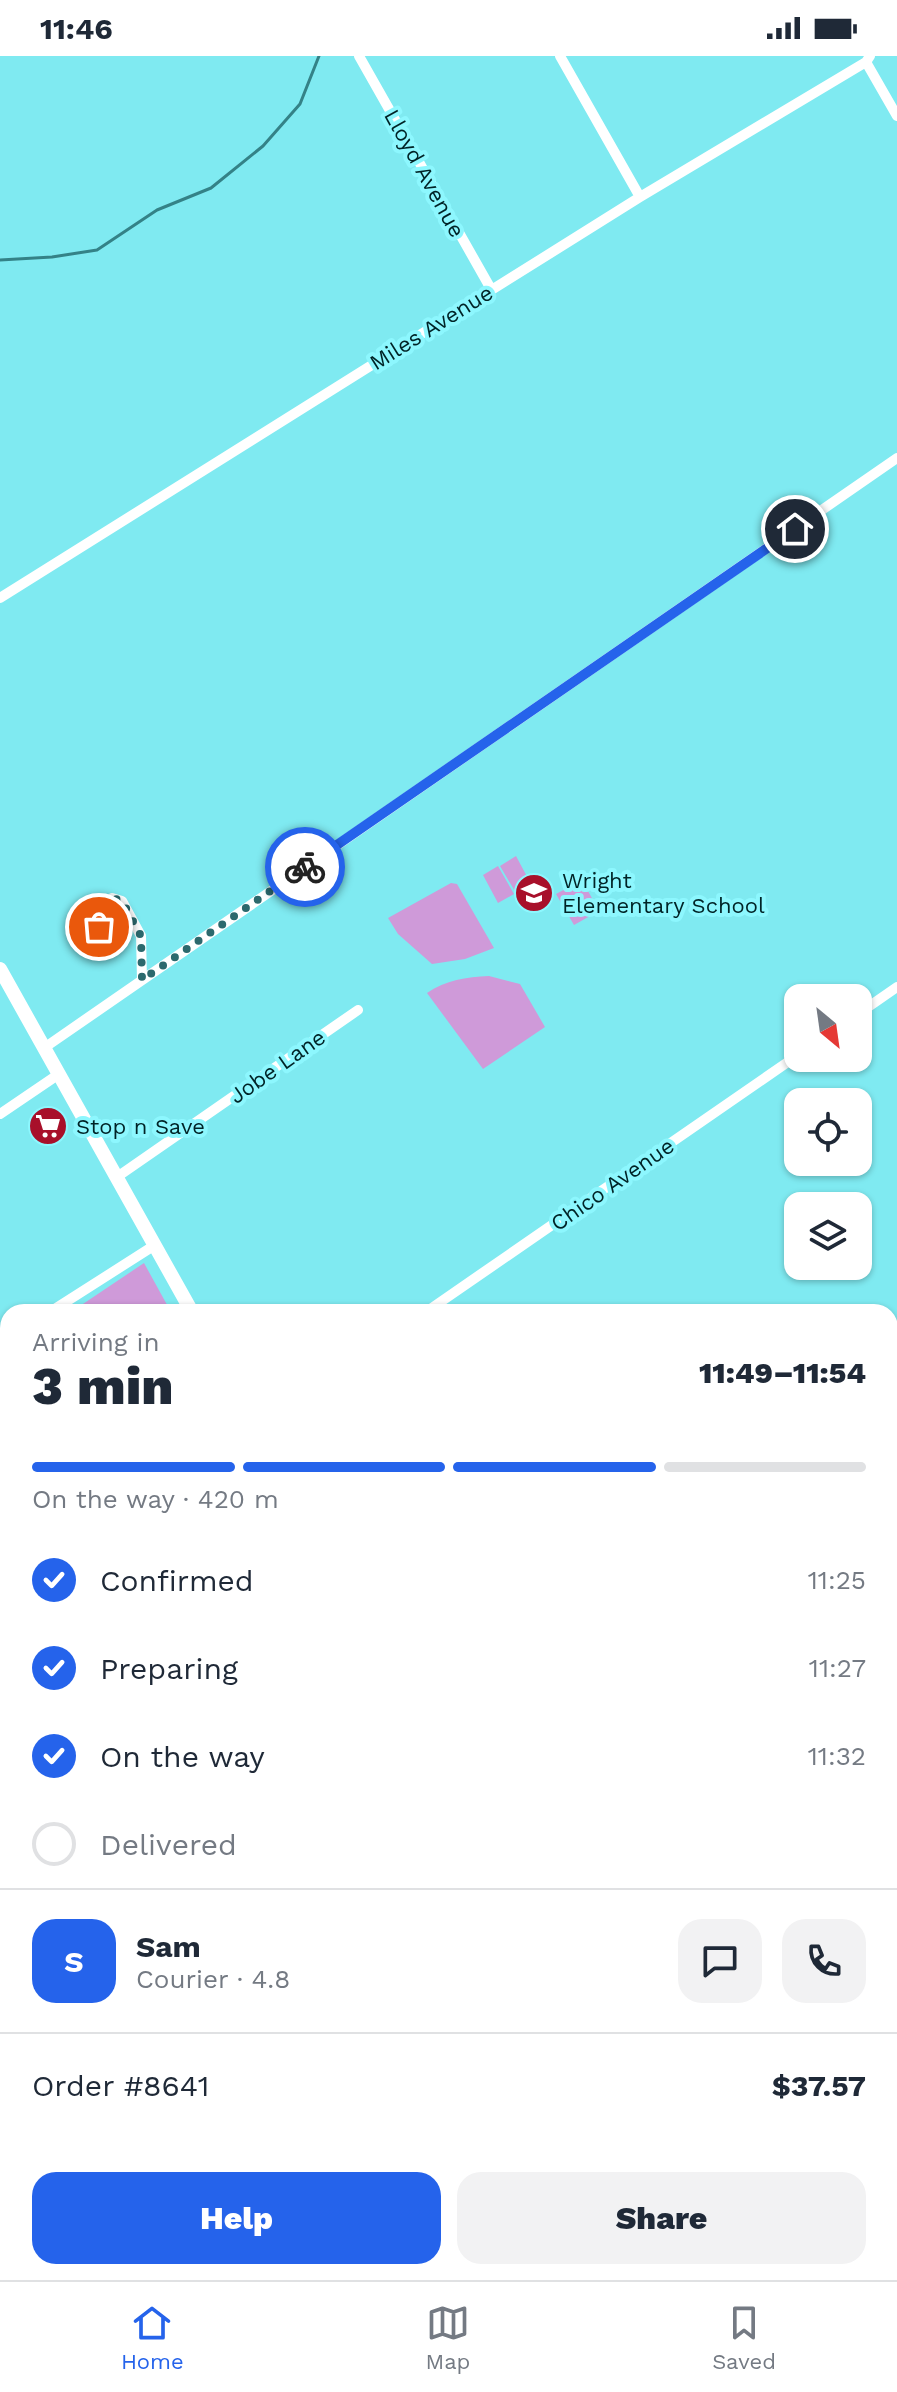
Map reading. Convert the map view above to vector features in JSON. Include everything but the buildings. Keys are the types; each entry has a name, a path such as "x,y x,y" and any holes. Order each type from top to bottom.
{"main road":[{"path":"0,969 188,1304"}],"street":[{"name":"Lloyd Avenue","path":"359,56 491,289"},
{"path":"560,56 640,197"},
{"name":"Miles Avenue","path":"0,598 491,289 868,59"},
{"path":"868,59 897,116"},
{"path":"44,1048 897,458"},
{"path":"107,933 99,927 94,916 99,906 112,898 122,901 141,936 142,980"},
{"path":"872,1004 897,987"},
{"name":"Jobe Lane","path":"117,1177 358,1010"},
{"name":"Chico Avenue","path":"438,1304 784,1065"},
{"path":"0,1114 59,1074"},
{"path":"63,1304 155,1245"}],"shaded area":[{"path":"516,856 531,884 516,893 500,866"},
{"path":"498,866 514,894 498,903 483,875"},
{"path":"582,880 599,911 574,925 556,894"},
{"path":"451,883 457,884 494,948 465,959 432,964 398,934 388,918"},
{"path":"489,976 520,984 545,1027 483,1069 427,993 456,980"},
{"path":"144,1263 167,1304 83,1304"}],"waterway":[{"path":"0,260 97,250 157,210 211,188 263,146 300,104 319,56"}],"way so far":[{"path":"99,927 94,916 99,906 112,898 122,901 141,936 142,980 305,867"}],"place":[{"name":"Wright Elementary School","path":"534,893"},
{"name":"Stop n Save","path":"48,1126"}],"route":[{"path":"305,867 795,529"}]}
